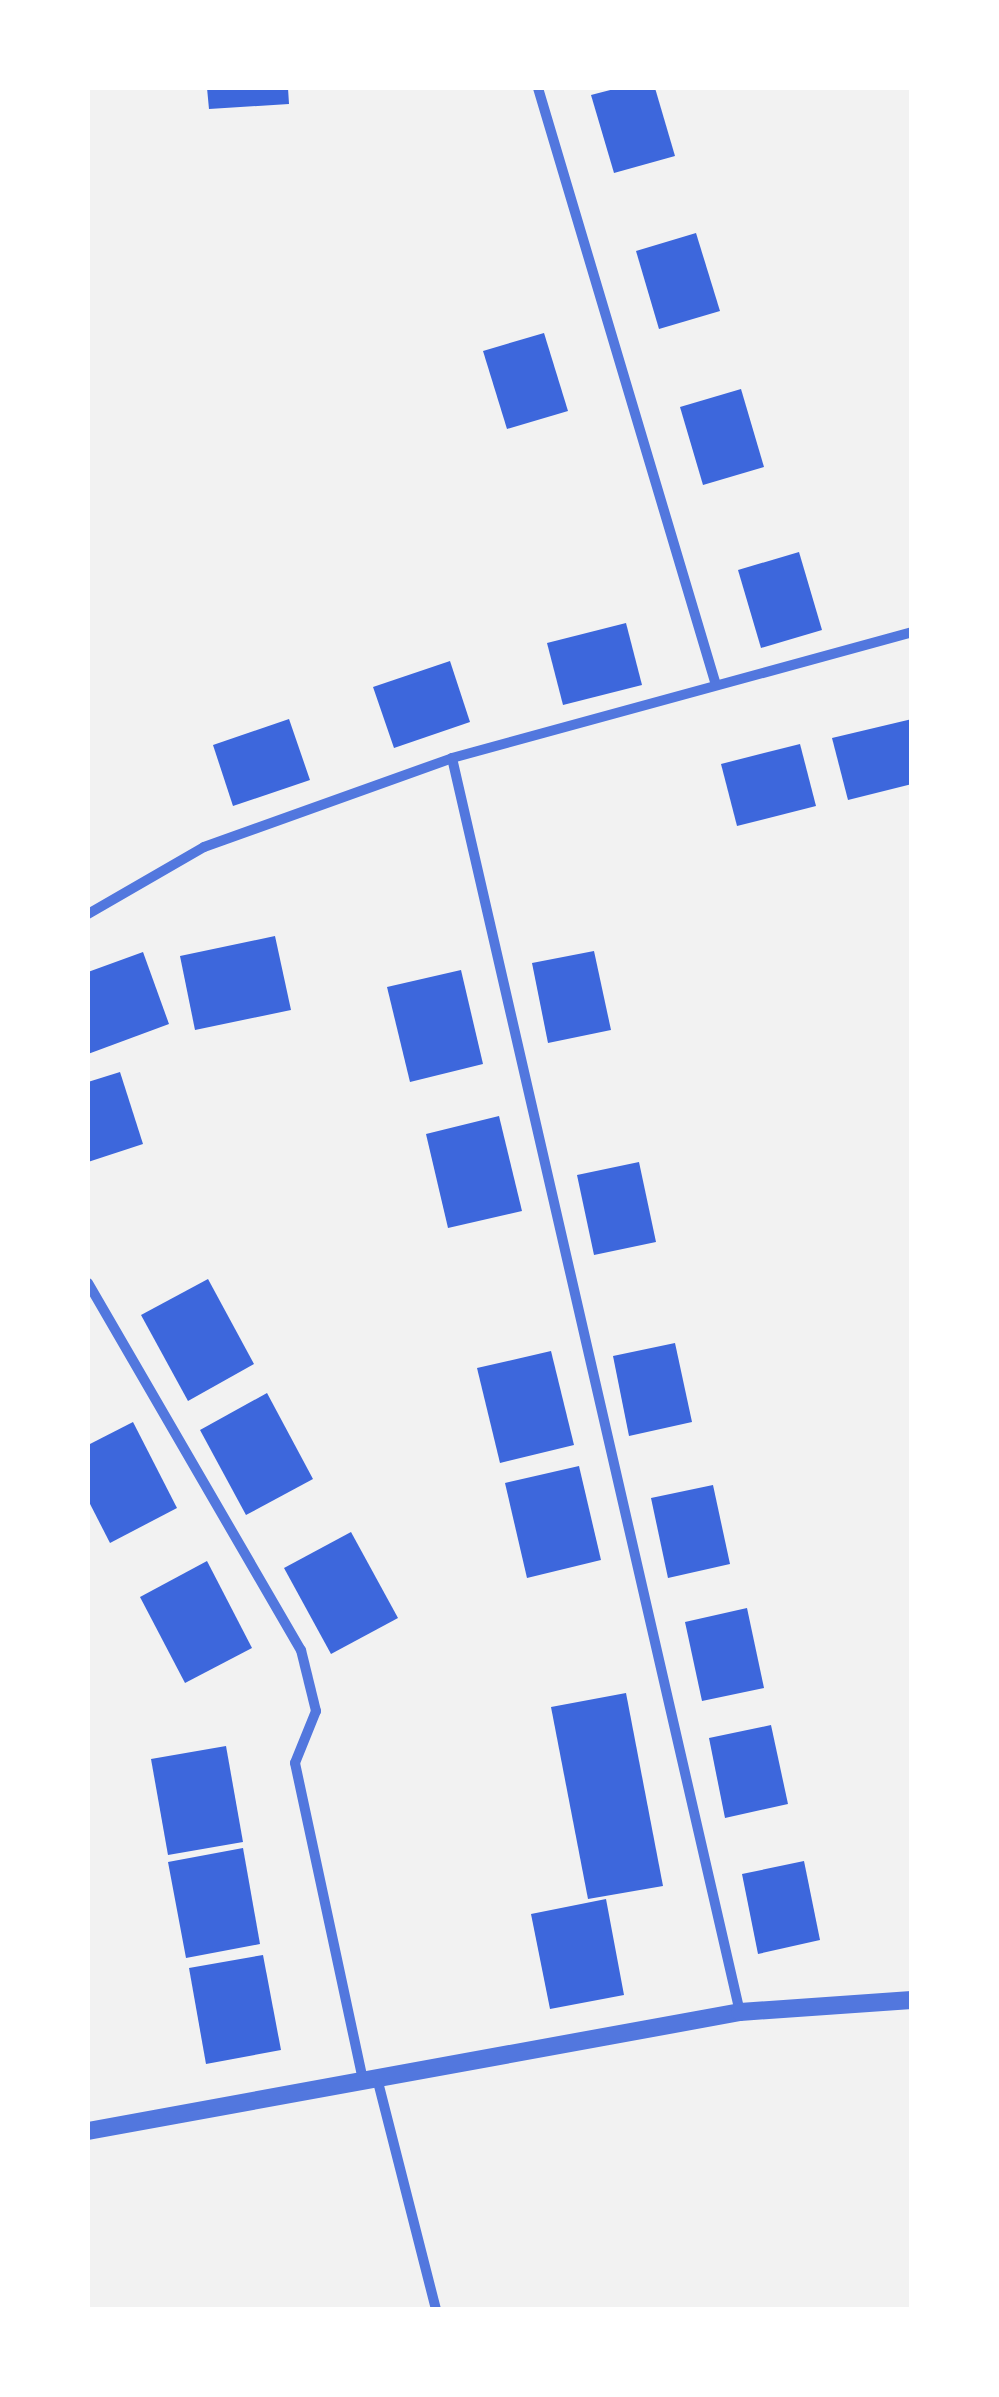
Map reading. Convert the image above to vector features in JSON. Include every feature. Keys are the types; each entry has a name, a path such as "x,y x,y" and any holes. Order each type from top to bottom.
{"street":[{"path":"538,88 716,685"},
{"path":"88,914 204,847 452,758 912,632"},
{"path":"452,758 740,2012"},
{"path":"88,1283 301,1650 316,1711 295,1764 370,2079 436,2310"},
{"path":"88,2130 740,2012 912,2000"}],"building":[{"path":"207,88 288,88 289,104 209,109"},
{"path":"618,88 655,88 675,156 614,173 591,95"},
{"path":"696,233 720,311 659,329 636,251"},
{"path":"544,333 568,411 507,429 483,351"},
{"path":"741,389 764,467 703,485 680,407"},
{"path":"799,552 822,630 761,648 738,570"},
{"path":"626,623 642,685 563,705 547,643"},
{"path":"450,661 470,722 394,748 373,687"},
{"path":"289,719 310,780 233,806 213,745"},
{"path":"912,719 912,784 848,800 832,738"},
{"path":"800,744 816,806 737,826 721,764"},
{"path":"275,936 291,1010 195,1030 180,956"},
{"path":"594,951 611,1030 548,1043 532,963"},
{"path":"143,952 169,1024 88,1054 88,972"},
{"path":"461,970 483,1064 410,1082 387,987"},
{"path":"120,1072 143,1144 88,1162 88,1082"},
{"path":"499,1116 522,1211 448,1228 426,1134"},
{"path":"639,1162 656,1242 594,1255 577,1175"},
{"path":"208,1279 254,1364 188,1401 141,1315"},
{"path":"675,1343 692,1422 629,1436 613,1356"},
{"path":"551,1351 574,1445 500,1463 477,1368"},
{"path":"267,1393 313,1479 246,1515 200,1430"},
{"path":"133,1422 177,1508 110,1543 88,1500 88,1445"},
{"path":"579,1466 601,1560 527,1578 505,1483"},
{"path":"713,1485 730,1564 668,1578 651,1498"},
{"path":"351,1532 398,1618 331,1654 284,1568"},
{"path":"207,1561 252,1648 185,1683 140,1597"},
{"path":"747,1608 764,1688 702,1701 685,1622"},
{"path":"626,1693 663,1886 588,1899 551,1707"},
{"path":"771,1725 788,1804 725,1818 709,1738"},
{"path":"226,1746 243,1842 168,1855 151,1759"},
{"path":"243,1848 260,1944 186,1958 168,1862"},
{"path":"804,1861 820,1940 758,1954 742,1874"},
{"path":"606,1899 624,1995 550,2009 531,1914"},
{"path":"263,1955 281,2050 206,2064 189,1968"}]}
